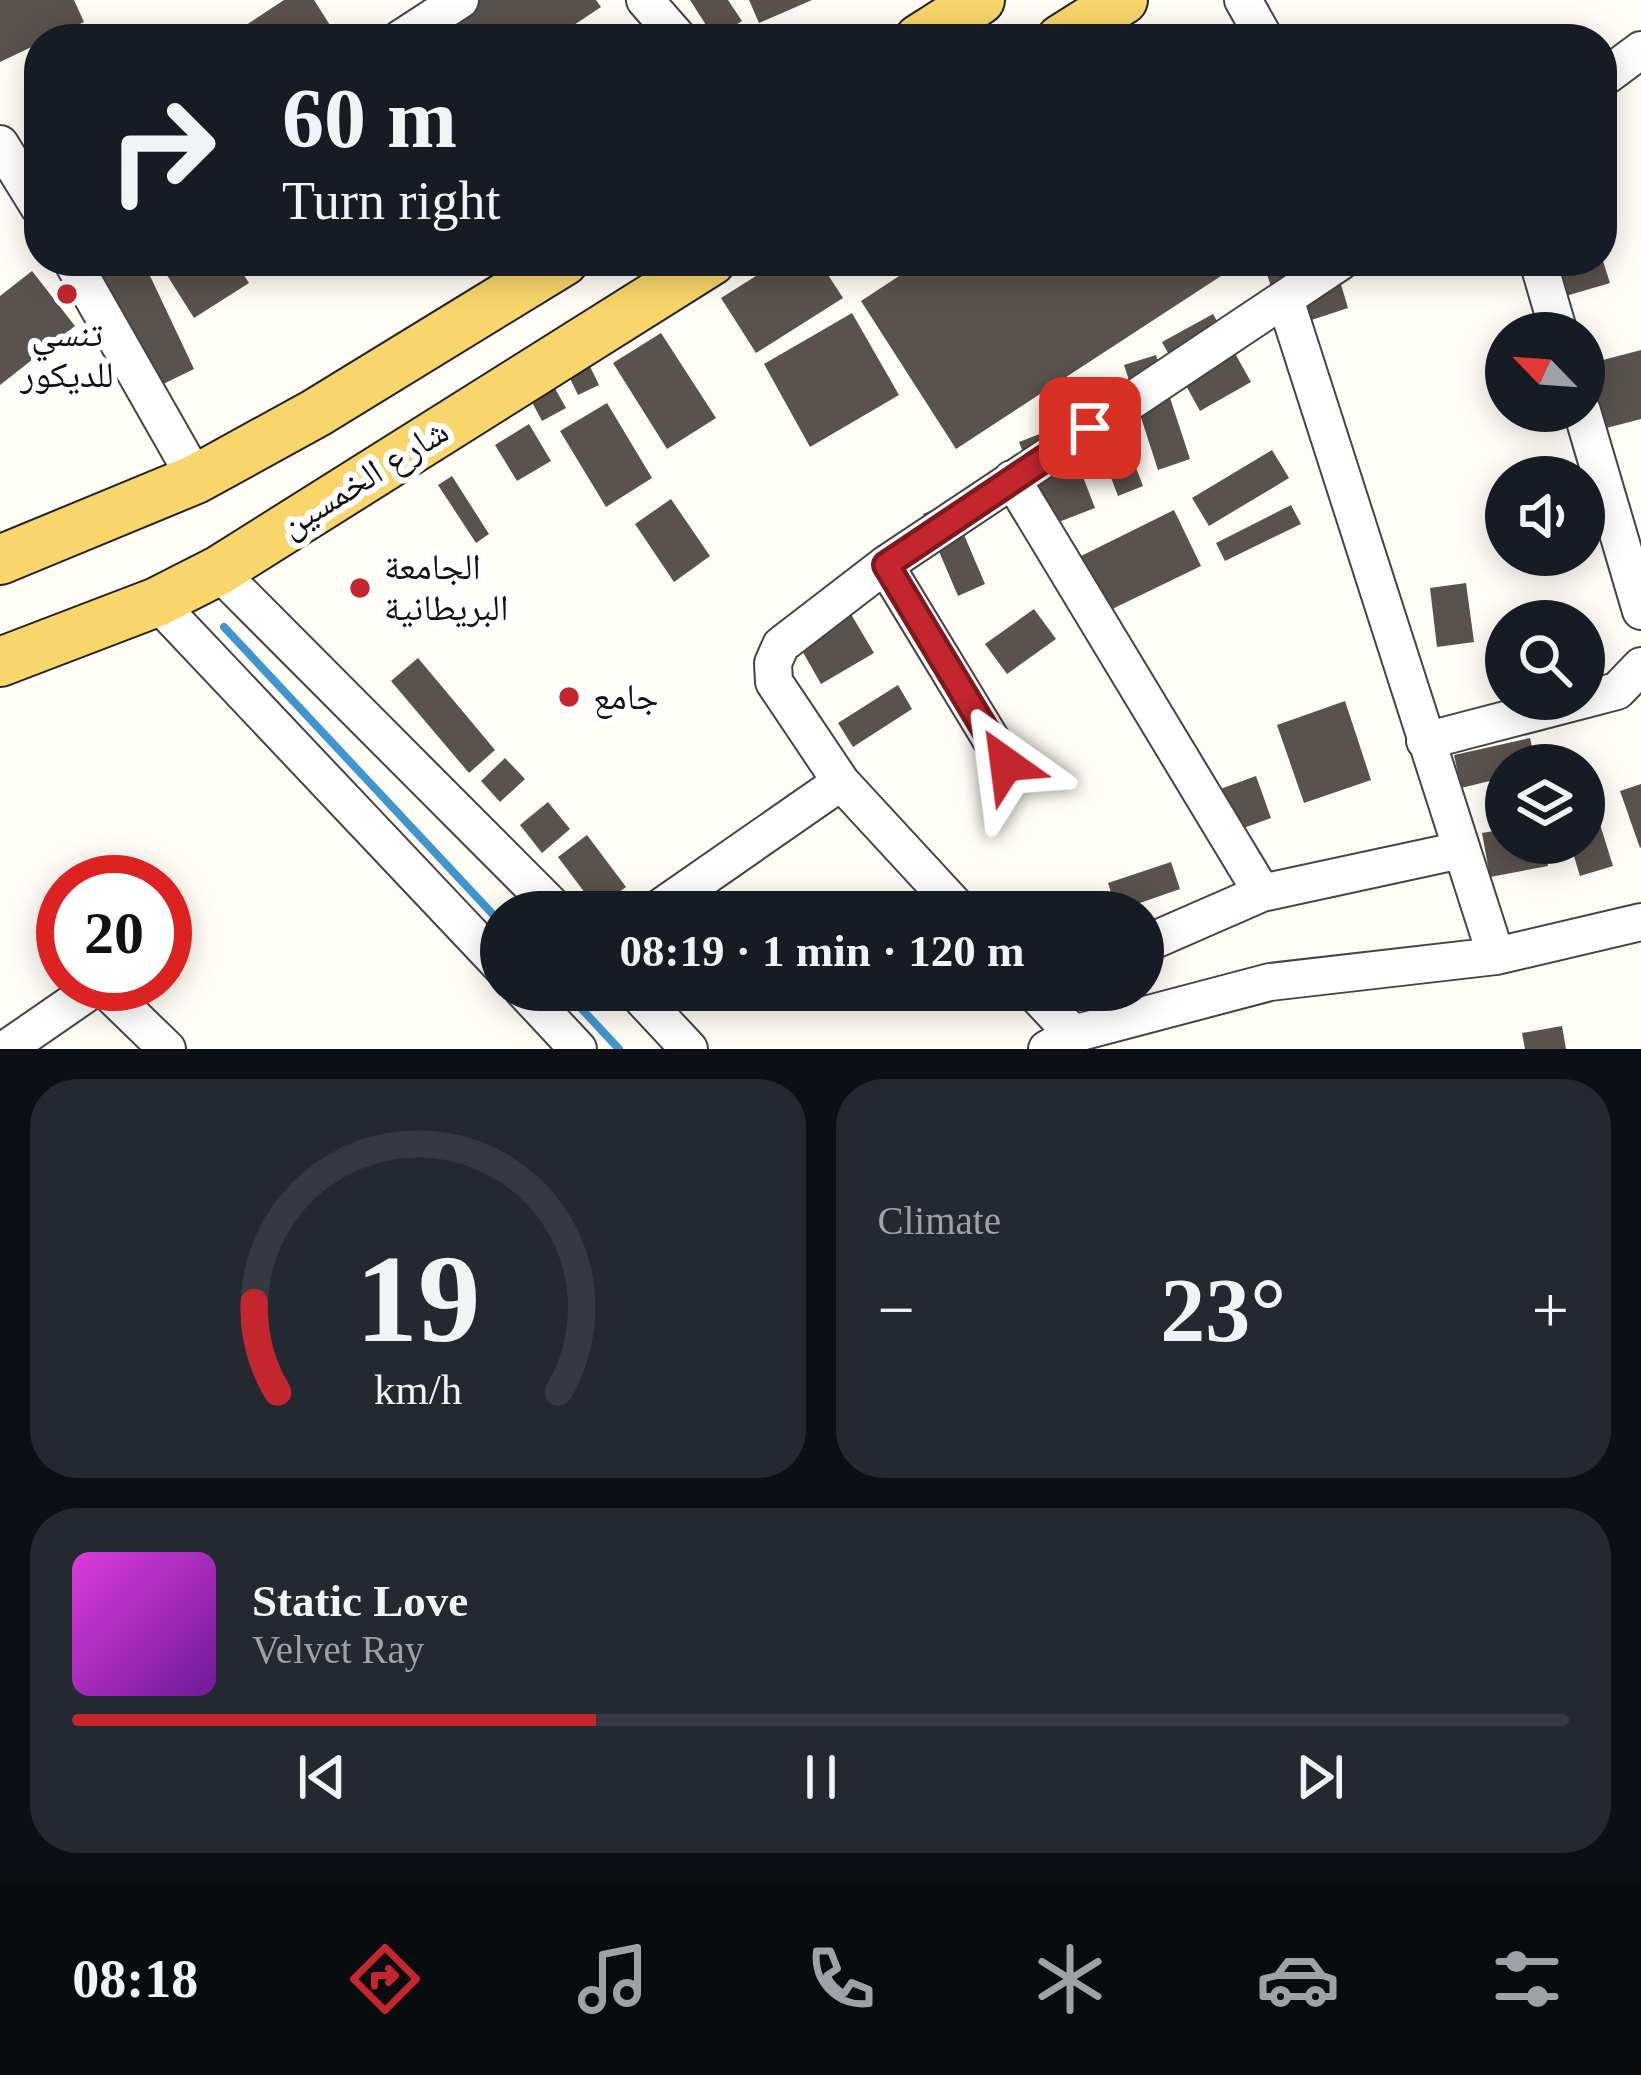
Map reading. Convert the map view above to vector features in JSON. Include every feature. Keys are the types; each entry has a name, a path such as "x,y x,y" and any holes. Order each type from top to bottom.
{"main road":[{"path":"942,24 980,0"},
{"path":"1085,24 1123,0"},
{"path":"0,560 196,479 316,413 540,276"},
{"name":"شارع الخمسين","path":"0,662 157,602 218,571 687,276"}],"street":[{"path":"423,24 460,0"},
{"path":"645,0 666,24"},
{"path":"0,144 24,183"},
{"path":"81,276 196,479"},
{"path":"942,891 841,782 775,682 773,663 782,645 886,565 1318,276"},
{"path":"1542,276 1553,312"},
{"path":"1285,298 1496,956"},
{"path":"1588,432 1641,611"},
{"path":"1012,479 1262,893"},
{"path":"886,565 1006,764"},
{"path":"218,571 537,891"},
{"path":"157,602 480,944"},
{"path":"1425,741 1617,691 1641,666"},
{"path":"684,891 841,782"},
{"path":"1164,935 1262,893 1461,850"},
{"path":"1044,1011 1060,1041 1270,982 1496,956 1641,922"},
{"path":"6,1049 100,984 167,1049"},
{"path":"543,1011 578,1049"},
{"path":"654,1011 689,1049"}],"building":[{"path":"0,0 74,0 84,22 24,24 24,51 0,62"},
{"path":"284,0 314,0 329,24 248,24"},
{"path":"475,0 596,0 601,7 576,24 439,24"},
{"path":"690,0 728,0 742,21 738,24 705,24"},
{"path":"749,0 812,0 759,23"},
{"path":"26,276 36,276 75,326 0,385 0,296"},
{"path":"101,276 150,276 194,369 155,388"},
{"path":"167,276 245,276 249,283 194,318"},
{"path":"756,276 829,276 843,298 756,353 721,298"},
{"path":"899,276 1221,276 956,449 861,301"},
{"path":"1268,276 1338,276 1348,308 1284,329"},
{"path":"1552,276 1608,276 1610,283 1559,298"},
{"path":"852,313 899,395 810,447 764,364"},
{"path":"1213,314 1251,382 1200,411 1162,342"},
{"path":"661,333 716,418 667,449 613,363"},
{"path":"1641,350 1641,419 1605,428 1605,359"},
{"path":"583,352 599,385 578,395 562,362"},
{"path":"1156,355 1190,459 1158,470 1124,365"},
{"path":"548,376 566,408 542,421 525,389"},
{"path":"1109,397 1143,486 1118,496 1084,407"},
{"path":"607,403 652,478 606,507 560,431"},
{"path":"529,424 551,461 517,481 495,445"},
{"path":"1063,425 1095,508 1051,525 1019,442"},
{"path":"1272,450 1289,478 1209,526 1192,498"},
{"path":"452,476 489,534 476,543 438,485"},
{"path":"671,499 710,556 674,582 635,524"},
{"path":"950,502 985,584 958,596 923,514"},
{"path":"1291,505 1301,524 1225,561 1216,543"},
{"path":"1174,510 1201,566 1106,612 1079,557"},
{"path":"1466,583 1474,642 1437,647 1430,588"},
{"path":"848,609 874,653 821,684 796,640"},
{"path":"1034,609 1056,639 1007,674 985,644"},
{"path":"418,658 495,750 469,773 391,681"},
{"path":"898,685 912,709 853,747 838,723"},
{"path":"1345,701 1371,780 1304,803 1277,725"},
{"path":"1485,748 1485,782 1461,788 1454,755"},
{"path":"505,758 525,779 500,802 481,781"},
{"path":"1256,776 1271,818 1227,834 1212,792"},
{"path":"1641,784 1641,847 1640,848 1620,791"},
{"path":"548,802 570,829 542,853 520,825"},
{"path":"587,835 626,887 584,891 558,857"},
{"path":"1605,840 1613,866 1580,876 1576,864 1605,864"},
{"path":"1171,862 1180,889 1164,895 1111,891 1108,883"},
{"path":"1488,864 1548,866 1490,877"},
{"path":"1562,1026 1566,1049 1525,1049 1522,1033"}],"waterway":[{"path":"224,627 480,901"},
{"path":"584,1011 619,1049"}],"place":[{"name":"تنسي للديكور","path":"67,294"},
{"name":"الجامعة البريطانية","path":"360,588"},
{"name":"جامع","path":"569,697"}],"route":[{"path":"1006,764 886,565 1090,428"}]}
